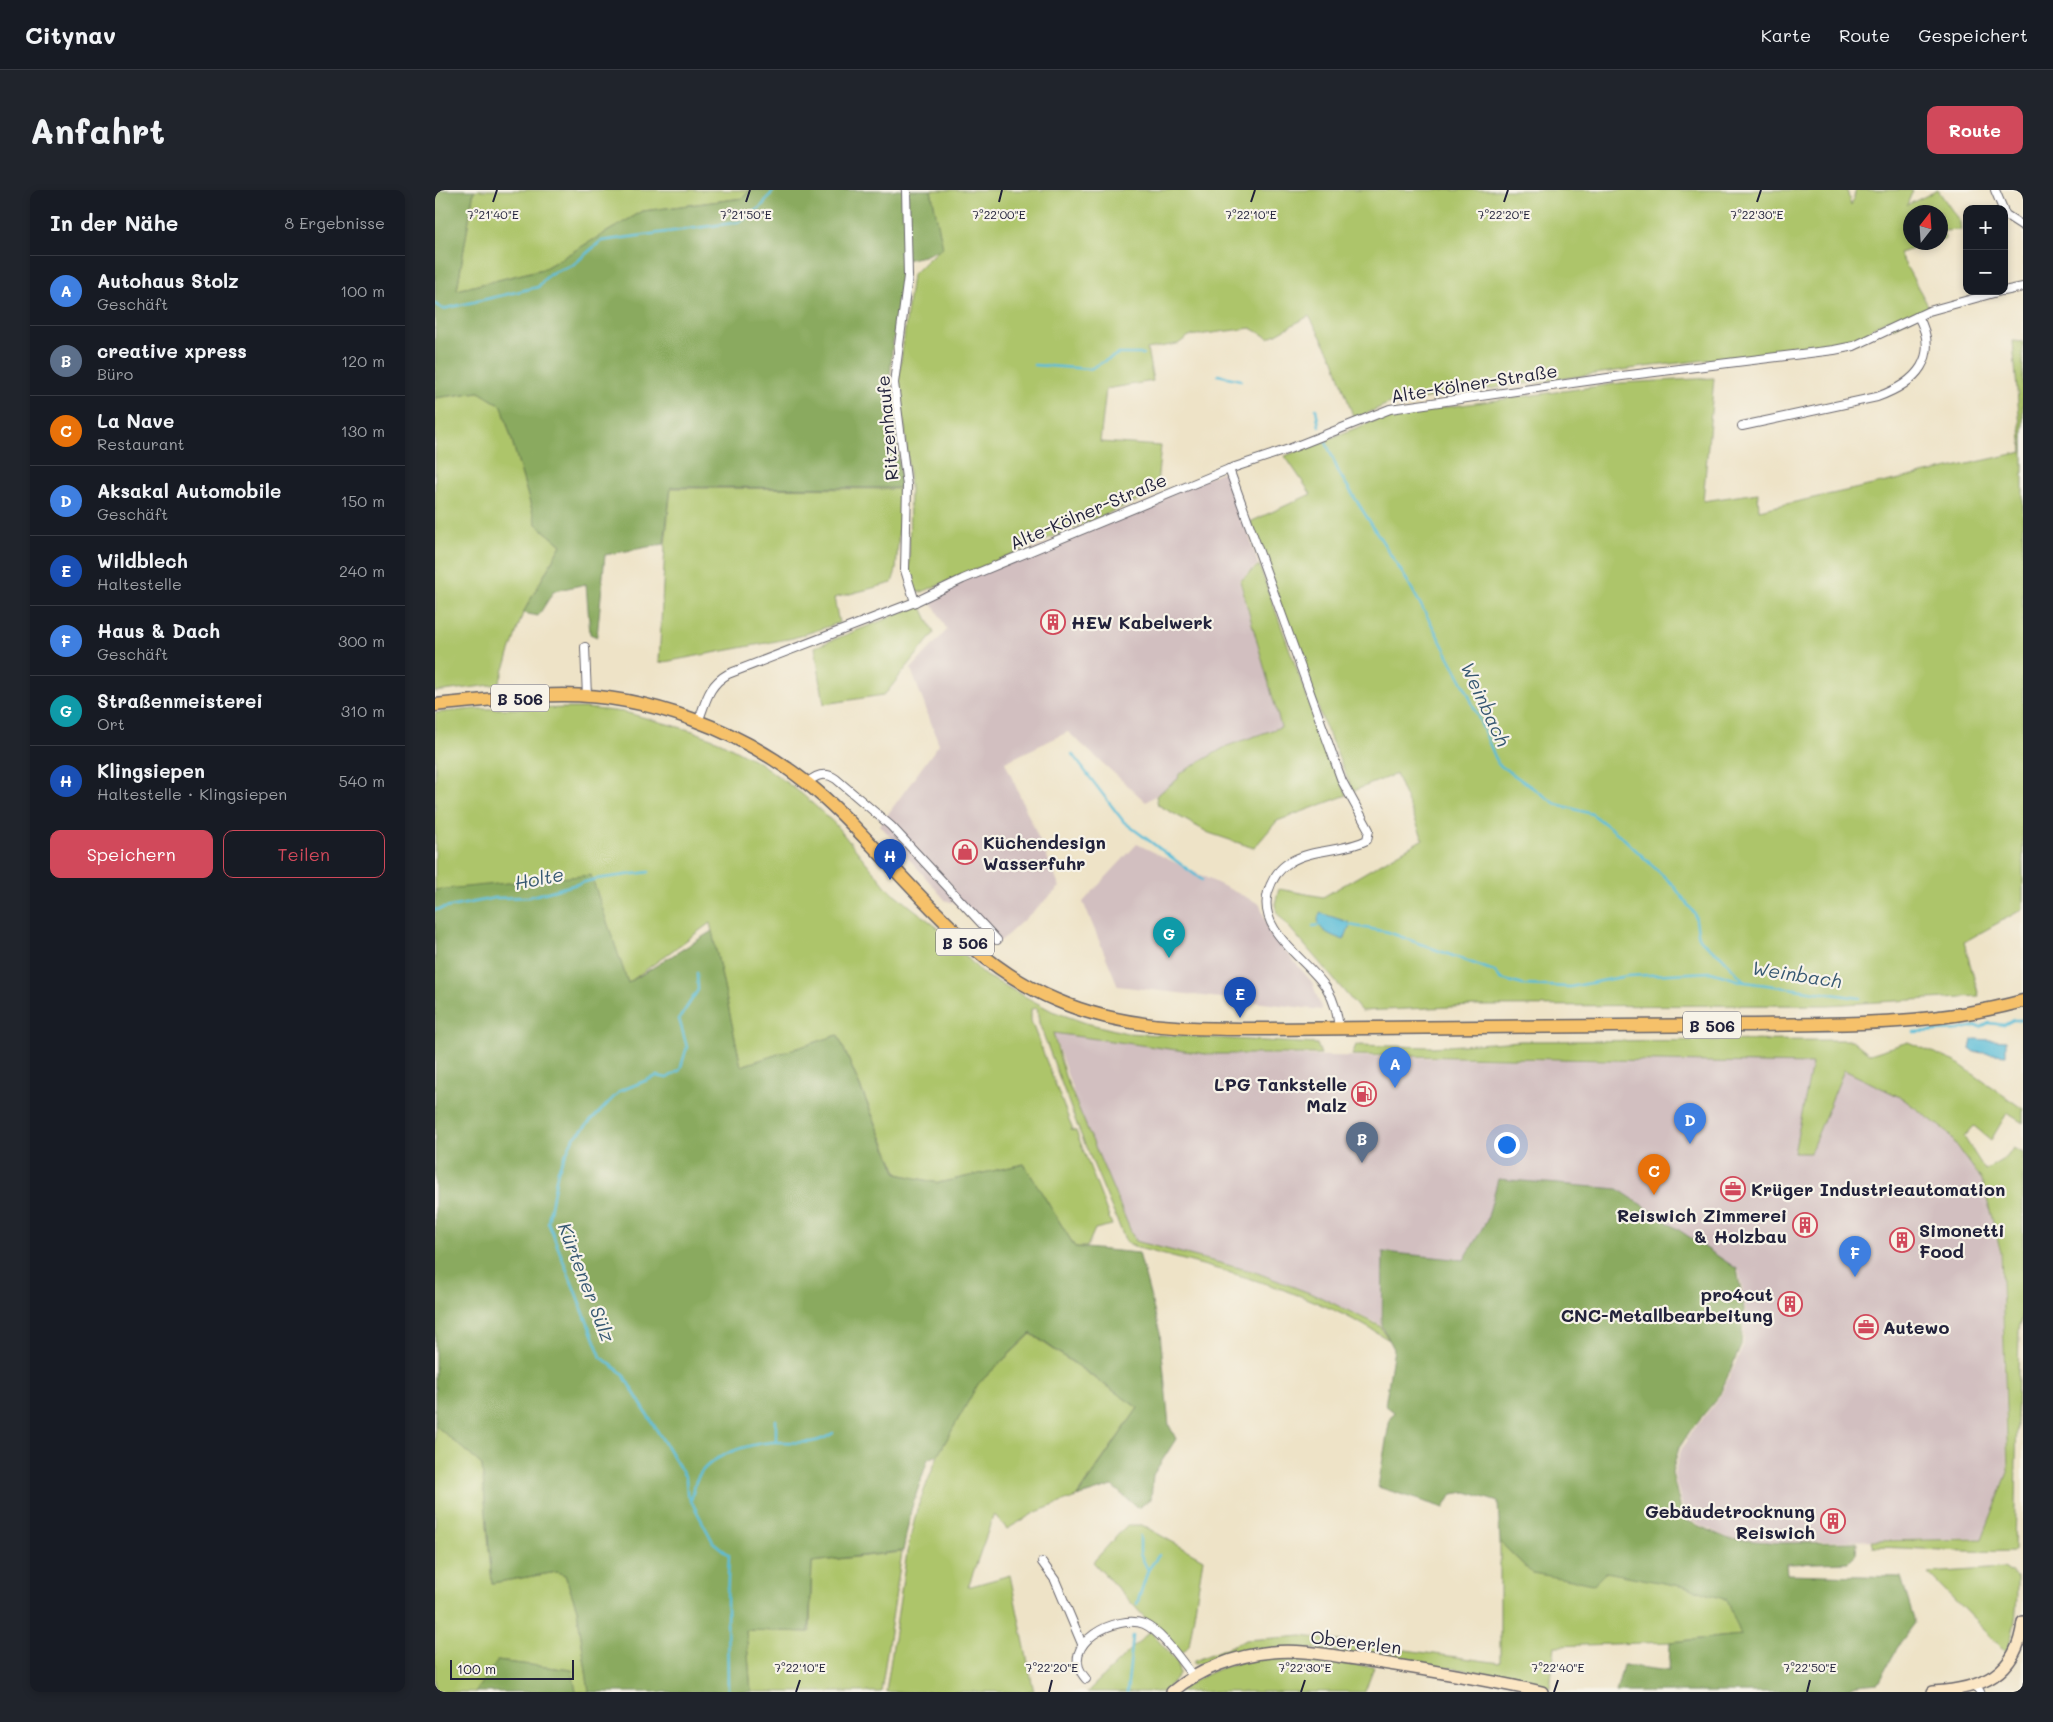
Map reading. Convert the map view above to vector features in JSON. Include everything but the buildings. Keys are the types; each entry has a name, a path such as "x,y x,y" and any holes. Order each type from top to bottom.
{"main road":[{"name":"B 506","path":"435,705 524,697 587,697 649,707 698,722 763,753 807,783 847,819 937,915 973,950 1002,971 1055,1000 1107,1018 1152,1026 1177,1028 1863,1023 1959,1015 2023,1001"},
{"path":"1933,1692 1978,1689 2009,1662 2020,1640 2023,1622"},
{"name":"Obererlen","path":"1171,1692 1194,1677 1240,1657 1273,1652 1313,1653 1447,1673 1542,1692"}],"street":[{"name":"Ritzenhaufe","path":"906,190 908,276 894,383 907,486 905,570 908,586 915,602"},
{"path":"1995,190 2002,205"},
{"path":"2008,216 2023,226"},
{"name":"Alte-Kölner-Straße","path":"2008,290 2023,287"},
{"name":"Alte-Kölner-Straße","path":"698,722 712,686 717,680 915,602 963,579 1229,469 1289,449 1390,409 1622,376 1855,346 1919,316 1983,295"},
{"path":"1742,426 1877,397 1894,391 1911,380 1925,362 1926,343 1923,325 1919,316"},
{"path":"1229,469 1342,780 1369,830 1367,840 1355,846 1292,861 1280,870 1271,881 1267,895 1265,909 1277,933 1326,987 1337,1011 1339,1028"},
{"path":"585,648 587,697"},
{"path":"807,783 815,776 821,774 827,774 836,779 891,826 997,940"},
{"path":"1043,1562 1055,1580 1081,1644 1077,1660 1080,1672 1086,1679"},
{"path":"1081,1644 1102,1630 1121,1623 1142,1623 1155,1629 1194,1677"}],"shaded area":[{"path":"1229,469 1258,564 1239,581 1281,727 1227,746 1179,774 1179,779 1146,802 1068,732 1005,762 1060,887 996,945 955,903 946,901 880,825 939,744 911,669 947,630 927,593"},
{"path":"1137,844 1260,904 1269,932 1312,982 1322,1010 1118,986 1083,902"},
{"path":"1053,1033 1206,1054 1813,1064 1794,1153 1810,1153 1844,1070 1902,1098 1947,1133 1982,1180 2000,1253 2007,1473 1982,1538 1781,1542 1729,1538 1685,1518 1674,1473 1681,1450 1691,1433 1720,1397 1743,1347 1746,1312 1739,1271 1618,1189 1499,1179 1487,1220 1464,1260 1383,1252 1381,1325 1320,1297 1255,1272 1135,1241 1081,1115"}],"green space":[{"path":"435,190 474,190 457,290 543,269 643,211 743,198 750,190 931,190 943,248 924,256 905,260 906,276 892,348 890,382 902,488 671,487 664,544 605,555 597,637 590,634 586,584 554,591 538,616 523,613 561,545 536,524 502,406 479,392 435,398"},
{"path":"474,190 750,190 743,198 643,211 543,269 457,290"},
{"path":"931,190 1847,190 1851,206 1856,190 1913,190 1907,205 1903,205 1903,250 1910,250 1899,253 1930,309 1893,328 1890,319 1875,326 1858,343 1644,367 1390,403 1354,419 1334,360 1309,316 1269,338 1251,328 1189,336 1178,344 1147,349 1153,381 1106,389 1100,442 1161,446 1156,493 922,592 914,591 909,569 910,486 905,429 898,383 912,275 942,248"},
{"path":"1938,190 1960,222 1961,230 1948,231 1948,205 1907,205"},
{"path":"2013,341 2023,342 2023,909 1964,942 1979,996 1828,1005 1474,1006 1361,1011 1277,913 1275,904 1279,889 1323,897 1423,839 1396,774 1353,791 1323,721 1250,522 1311,494 1285,456 1389,415 1621,383 1714,378 1703,501 1758,493 1759,510 2022,452"},
{"path":"479,392 502,406 536,524 561,545 523,613 499,684 435,692 435,398"},
{"path":"671,488 902,489 896,570 892,583 834,598 839,623 793,638 659,663 665,545"},
{"path":"1259,565 1329,758 1347,795 1277,821 1254,848 1209,833 1158,805 1156,796 1178,779 1179,774 1227,746 1281,727 1240,581"},
{"path":"921,605 934,633 887,692 883,695 824,704 815,647"},
{"path":"585,708 624,712 693,731 721,742 760,763 802,794 834,823 888,889 942,931 983,974 1052,1011 1086,1023 1127,1033 1317,1044 1321,1054 1206,1054 1053,1033 1065,1076 1135,1241 1255,1272 1320,1297 1380,1326 1389,1340 1330,1308 1299,1295 1235,1274 1138,1248 1126,1242 1079,1130 1039,1023 1037,1008 1031,1009 1031,1021 1073,1130 1070,1130 1076,1131 1112,1225 1095,1229 1087,1247 1075,1247 1024,1164 938,1183 898,1174 838,1035 741,1066 710,923 628,983 591,876 435,891 435,713 474,709"},
{"path":"591,875 628,983 712,931 741,1066 838,1035 897,1174 938,1183 1024,1164 1075,1247 1139,1253 1160,1333 1169,1425 1176,1439 1153,1475 1151,1499 1138,1508 1112,1486 1077,1497 1138,1408 1031,1333 978,1384 938,1455 928,1459 911,1510 903,1551 812,1562 809,1632 746,1630 751,1692 589,1692 577,1609 565,1575 557,1572 492,1583 482,1465 435,1425 435,890"},
{"path":"1852,1040 1870,1054 1908,1042 1956,1062 2023,1109 2023,1123 2007,1113 1991,1140 1974,1126 1964,1137 1985,1170 2007,1157 2013,1148 2023,1153 2023,1306 2019,1330 2014,1551 1961,1551 1873,1547 1871,1541 1982,1539 2008,1472 2001,1253 1982,1180 1947,1132 1902,1098 1844,1070 1810,1153 1794,1153 1812,1064 1352,1055 1356,1045 1432,1047 1521,1041"},
{"path":"1498,1179 1618,1189 1737,1269 1744,1309 1741,1346 1719,1396 1690,1431 1679,1448 1672,1472 1683,1519 1729,1539 1781,1543 1857,1542 1856,1554 1848,1562 1786,1564 1787,1574 1901,1577 1915,1623 1900,1643 1878,1683 1857,1685 1841,1690 1790,1692 1616,1692 1623,1665 1669,1671 1670,1642 1741,1635 1727,1600 1690,1588 1606,1572 1594,1584 1532,1573 1500,1542 1498,1502 1467,1492 1452,1494 1444,1508 1378,1487 1390,1418 1394,1412 1385,1405 1394,1349 1382,1326 1383,1252 1464,1260 1487,1220"},
{"path":"1031,1334 1138,1408 1076,1497 1036,1512 1007,1529 994,1514 968,1587 1010,1575 1034,1692 886,1692 907,1552 917,1509 938,1455 978,1384"},
{"path":"435,1425 482,1465 492,1583 557,1572 565,1575 577,1609 589,1692 576,1692 571,1670 497,1661 475,1692 435,1692"},
{"path":"1127,1525 1142,1525 1203,1559 1189,1646 1180,1655 1093,1562"},
{"path":"1500,1542 1532,1573 1605,1571 1690,1588 1727,1600 1742,1635 1670,1642 1555,1646 1550,1688 1501,1675 1313,1649 1241,1653 1194,1664 1194,1661 1246,1640 1303,1636 1500,1663"},
{"path":"902,1552 881,1692 751,1692 746,1630 810,1632 812,1562"},
{"path":"2004,1568 2017,1577 2014,1624 2006,1652 1928,1573"},
{"path":"1150,1631 1178,1663 1179,1674 1164,1692 1087,1692"},
{"path":"1271,1656 1374,1667 1365,1692 1176,1692 1221,1668"},
{"path":"497,1661 572,1670 576,1692 475,1692"}],"water":[{"path":"1320,913 1348,922 1350,925 1344,940 1329,934 1321,928 1318,919"},
{"path":"1972,1040 2006,1041 2006,1055 1974,1052 1970,1049"}],"waterway":[{"path":"435,304 443,309 538,287 549,274 573,265 601,241 740,222 762,206 774,190"},
{"name":"Weinbach","path":"1034,365 1090,369 1118,354 1143,354"},
{"name":"Weinbach","path":"1218,375 1241,380"},
{"name":"Weinbach","path":"1316,409 1319,426"},
{"name":"Weinbach","path":"1326,442 1339,473 1408,582 1433,627 1467,691 1498,764 1556,804 1592,814 1621,836 1673,885 1695,914 1699,939 1721,956 1745,982 1860,998"},
{"path":"1072,754 1124,822 1202,880"},
{"name":"Holte","path":"435,910 495,898 529,897 596,879 649,872"},
{"path":"1313,926 1321,925"},
{"path":"1349,925 1388,932 1494,971 1501,979 1523,985 1570,987 1627,976 1711,972 1744,982"},
{"name":"Kürtener Sülz","path":"697,973 698,990 679,1019 687,1047 680,1070 667,1078 657,1076 620,1091 573,1139 558,1170 548,1222 601,1357 622,1373 686,1478 687,1493 713,1542 729,1555 727,1600 728,1692"},
{"name":"Weinbach","path":"1914,1032 1959,1030 1975,1026 1981,1027 1989,1023 2004,1025 2013,1020 2023,1020"},
{"path":"776,1420 776,1442"},
{"path":"691,1500 696,1481 701,1472 709,1464 729,1453 763,1443 811,1442 833,1433"},
{"path":"1140,1536 1140,1554 1148,1570"},
{"path":"1137,1604 1148,1570 1159,1555"},
{"path":"1127,1692 1133,1636"}],"place":[{"name":"HEW Kabelwerk","path":"1053,622"},
{"name":"Küchendesign Wasserfuhr","path":"965,852"},
{"name":"Klingsiepen","path":"890,880"},
{"name":"Straßenmeisterei","path":"1169,958"},
{"name":"Wildblech","path":"1240,1018"},
{"name":"Autohaus Stolz","path":"1395,1088"},
{"name":"LPG Tankstelle Malz","path":"1364,1094"},
{"name":"Aksakal Automobile","path":"1690,1144"},
{"name":"creative xpress","path":"1362,1163"},
{"name":"Krüger Industrieautomation","path":"1733,1189"},
{"name":"La Nave","path":"1654,1195"},
{"name":"Reiswich Zimmerei & Holzbau","path":"1805,1225"},
{"name":"Simonetti Food","path":"1902,1240"},
{"name":"Haus & Dach","path":"1855,1277"},
{"name":"pro4cut CNC-Metallbearbeitung","path":"1790,1304"},
{"name":"Autewo","path":"1866,1327"},
{"name":"Gebäudetrocknung Reiswich","path":"1833,1521"}]}
